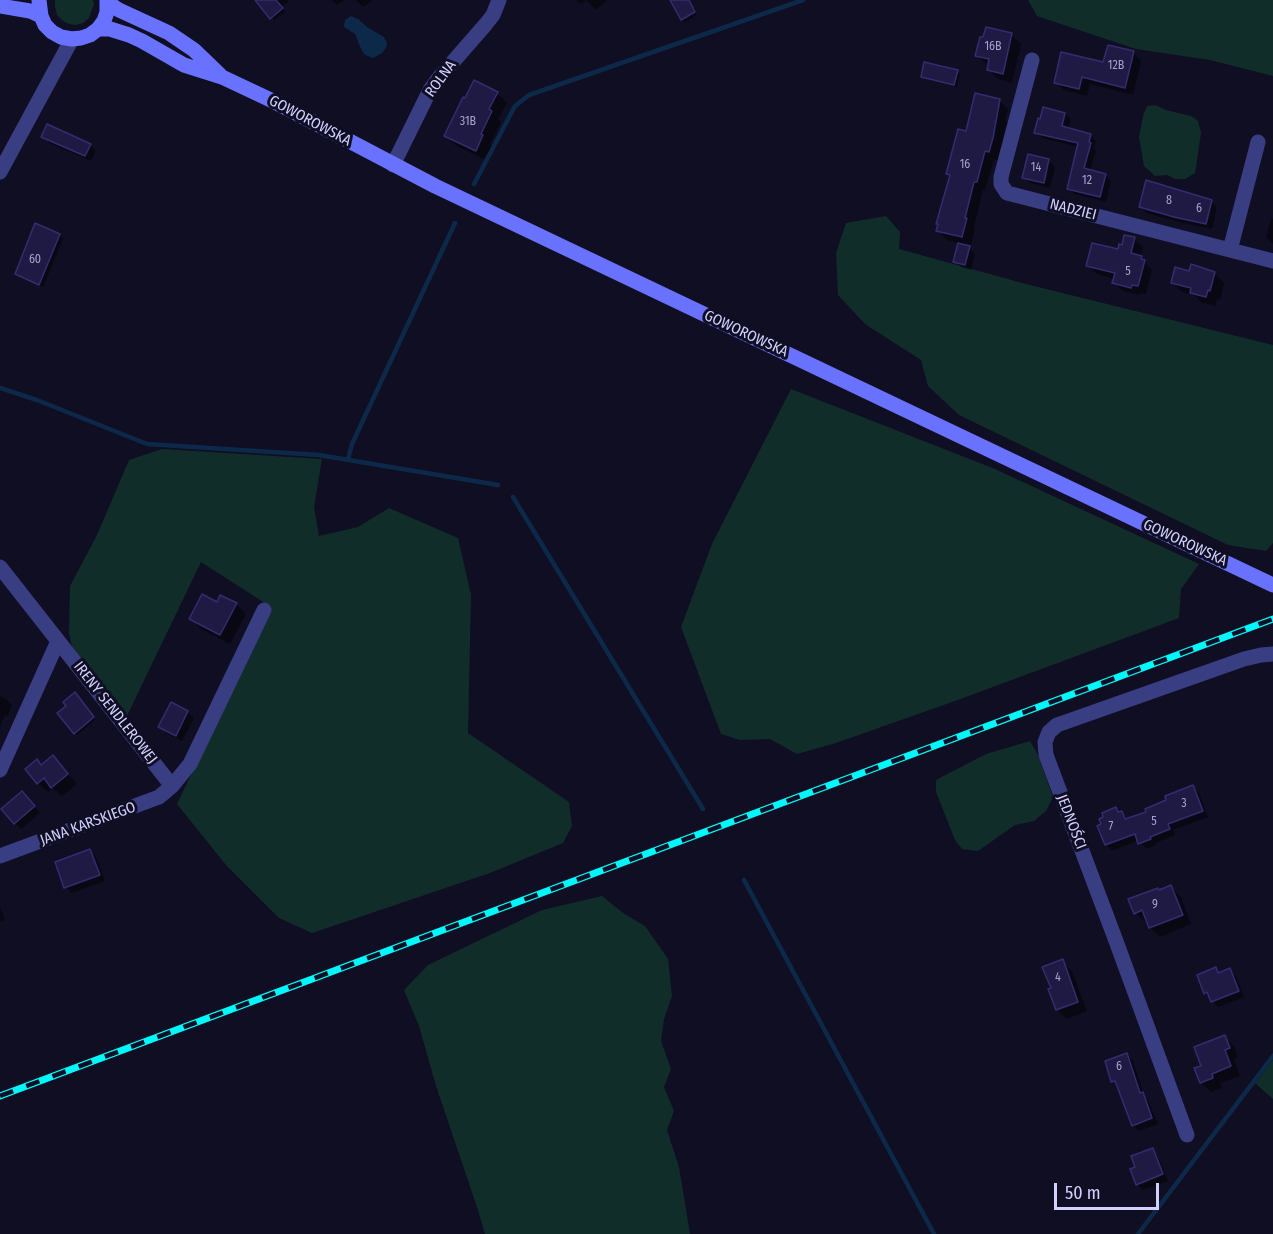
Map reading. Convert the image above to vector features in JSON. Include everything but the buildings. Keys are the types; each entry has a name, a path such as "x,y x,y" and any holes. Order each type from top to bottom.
{"main road":[{"name":"GOWOROWSKA","path":"107,1 118,10 150,24 194,50 222,77"},
{"path":"0,6 30,11 40,8 45,25 52,32 72,39 90,35 98,29 107,12 107,1"},
{"name":"GOWOROWSKA","path":"98,29 110,29 129,35 184,65 222,77 297,113 456,196 1273,585"}],"street":[{"name":"ROLNA","path":"393,165 430,90 493,15 499,0"},
{"path":"0,172 72,39"},
{"name":"NADZIEI","path":"1032,60 1001,177 1001,184 1007,193 1273,261"},
{"path":"1230,250 1258,142"},
{"name":"IRENY SENDLEROWEJ","path":"0,567 172,786"},
{"name":"JANA KARSKIEGO","path":"0,856 159,797 172,786 190,764 264,610"},
{"name":"IRENY SENDLEROWEJ","path":"0,770 58,640"},
{"name":"JEDNOŚCI","path":"1186,1135 1046,754 1046,742 1049,732 1057,724 1244,659 1273,654"}],"green space":[{"path":"55,0 93,0 94,4 89,18 75,25 63,21 57,15"},
{"path":"1028,0 1273,0 1273,76 1210,60 1136,49 1037,16"},
{"path":"1155,105 1191,116 1198,121 1201,133 1195,173 1185,179 1175,179 1167,175 1155,176 1144,166 1139,137 1147,106"},
{"path":"886,216 900,232 899,249 1026,284 1273,345 1273,543 1266,551 1228,545 959,415 928,386 921,360 865,324 838,295 836,253 846,223"},
{"path":"791,389 995,469 1199,564 1181,589 1179,618 955,701 836,743 797,754 770,739 740,740 721,734 681,627 712,544"},
{"path":"162,449 322,459 314,507 319,536 358,527 389,508 458,538 471,595 468,733 569,802 572,826 563,843 490,873 312,933 279,918 226,865 177,804 271,607 201,562 125,720 77,670 69,633 70,586 97,535 129,460"},
{"path":"1030,741 1037,753 1053,797 1046,811 1034,821 1015,825 978,851 962,849 955,840 936,792 936,780 986,754"},
{"path":"602,896 623,913 645,926 668,959 672,996 664,1019 661,1041 671,1069 664,1087 674,1111 667,1130 679,1167 690,1234 485,1234 436,1086 419,1026 404,990 428,965 542,910"},
{"path":"1273,1060 1273,1099 1255,1083"}],"water":[{"path":"351,16 384,37 387,43 382,53 373,58 365,55 355,34 344,27 345,20"}],"waterway":[{"path":"474,184 515,106 529,95 803,0"},
{"path":"348,459 352,444 455,223"},
{"path":"0,388 37,400 147,444 319,455 498,485"},
{"path":"513,497 703,809"},
{"path":"744,880 934,1234"},
{"path":"1138,1234 1273,1056"}],"railway":[{"path":"0,1096 1273,619"}]}
